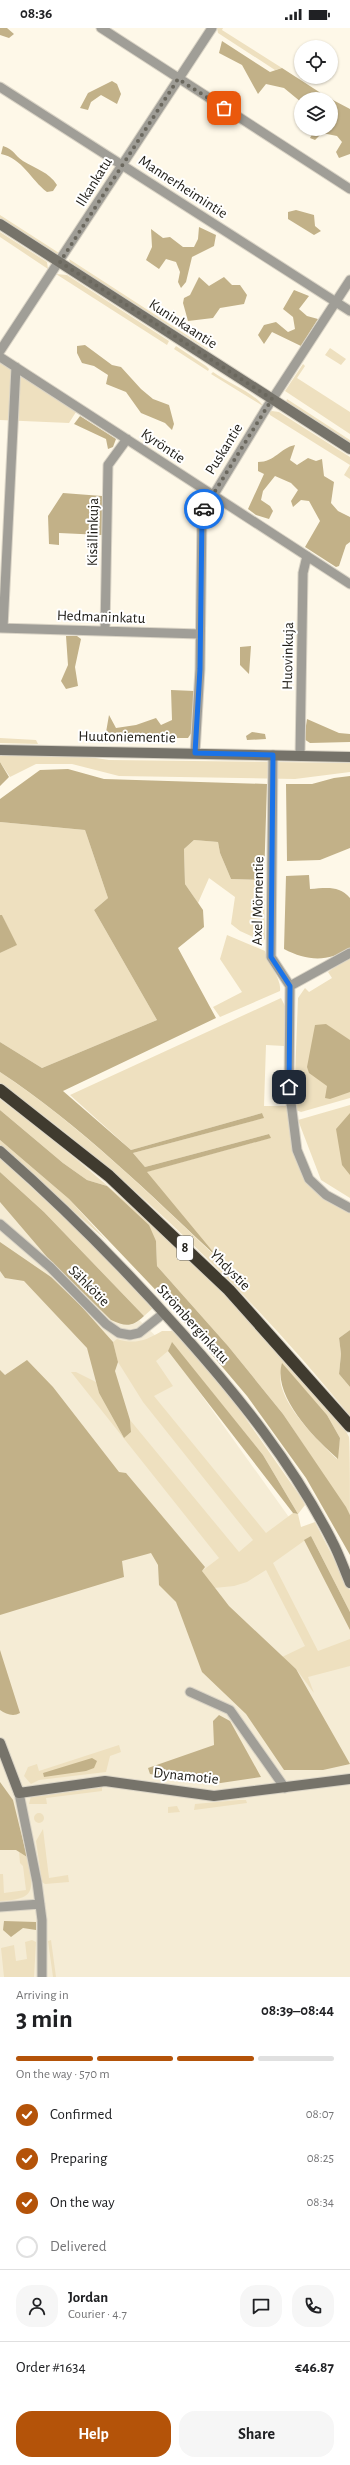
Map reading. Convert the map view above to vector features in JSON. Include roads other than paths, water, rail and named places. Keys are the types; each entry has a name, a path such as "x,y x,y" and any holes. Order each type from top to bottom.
{"highway":[{"name":"Yhdystie","path":"0,1090 109,1176 229,1290 350,1426"}],"street":[{"path":"101,28 350,189"},
{"name":"Ilkankatu","path":"0,351 60,262 121,164 212,28"},
{"name":"Mannerheimintie","path":"0,87 350,311"},
{"name":"Kuninkaantie","path":"0,224 350,449"},
{"name":"Puskantie","path":"195,753 200,634 202,514 211,495 350,280"},
{"name":"Kyröntie","path":"0,357 350,584"},
{"path":"1,628 16,367"},
{"name":"Kisällinkuja","path":"105,631 108,465 127,439"},
{"name":"Huovinkuja","path":"300,756 303,573 307,556"},
{"name":"Hedmaninkatu","path":"1,628 200,634"},
{"name":"Huutoniementie","path":"0,750 350,757"},
{"name":"Axel Mörnentie","path":"273,755 271,957 290,986"},
{"path":"350,953 290,986 289,1087 297,1150 309,1179 326,1195 350,1208"},
{"name":"Strömberginkatu","path":"0,1152 88,1232 164,1313 231,1389 275,1447 333,1542 350,1566"},
{"name":"Sähkötie","path":"0,1224 50,1267 106,1324 119,1333 130,1335 139,1333 164,1313"},
{"name":"Strömberginkatu","path":"333,1542 350,1583"},
{"path":"190,1692 230,1710 285,1788"},
{"path":"0,1743 19,1793 34,1860 40,1904 42,1977"},
{"name":"Dynamotie","path":"19,1793 105,1781 214,1796 350,1779"},
{"path":"0,1907 40,1904"}]}
